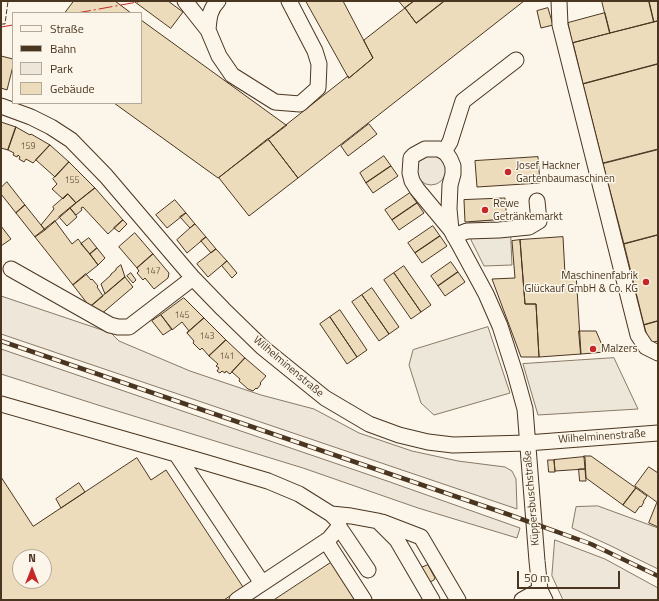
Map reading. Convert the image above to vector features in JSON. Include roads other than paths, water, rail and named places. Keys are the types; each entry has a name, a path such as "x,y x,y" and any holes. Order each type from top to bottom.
{"street":[{"path":"185,1 208,30 219,56 232,75 275,102 300,104 318,88 319,64 315,51 290,1"},
{"path":"208,30 209,17 213,6 218,1"},
{"path":"559,1 560,25 638,335 646,347 658,353"},
{"path":"516,60 463,101 450,142 444,152 450,159 453,166 450,185 449,209 452,233 467,230 499,230 529,227 539,221 537,201"},
{"name":"Wilhelminenstraße","path":"1,106 31,117 51,127 71,140 106,176 193,278 262,347 325,398 369,424 406,437 428,442 453,445 527,442 658,433"},
{"name":"Küppersbuschstraße","path":"444,152 439,149 425,149 419,152 411,158 410,173 412,181 417,189 452,233 486,294 500,326 515,373 525,409 537,561 543,595"},
{"path":"11,269 110,325 118,328 129,327 193,278"},
{"path":"1,404 268,481 299,494 331,514 338,521 339,527 368,570"},
{"path":"177,455 262,583"},
{"path":"331,514 378,521 421,537 458,600"},
{"path":"378,521 397,540 432,600"},
{"path":"237,600 329,539 339,527"},
{"path":"326,541 364,600"},
{"path":"522,600 543,595"}],"railway":[{"path":"1,341 510,515 591,544 658,576"}],"place":[{"name":"Josef Hackner Gartenbaumaschinen","path":"508,172"},
{"name":"Rewe Getränkemarkt","path":"485,210"},
{"name":"Maschinenfabrik Glückauf GmbH & Co. KG","path":"646,282"},
{"name":"Malzers","path":"593,349"}]}
